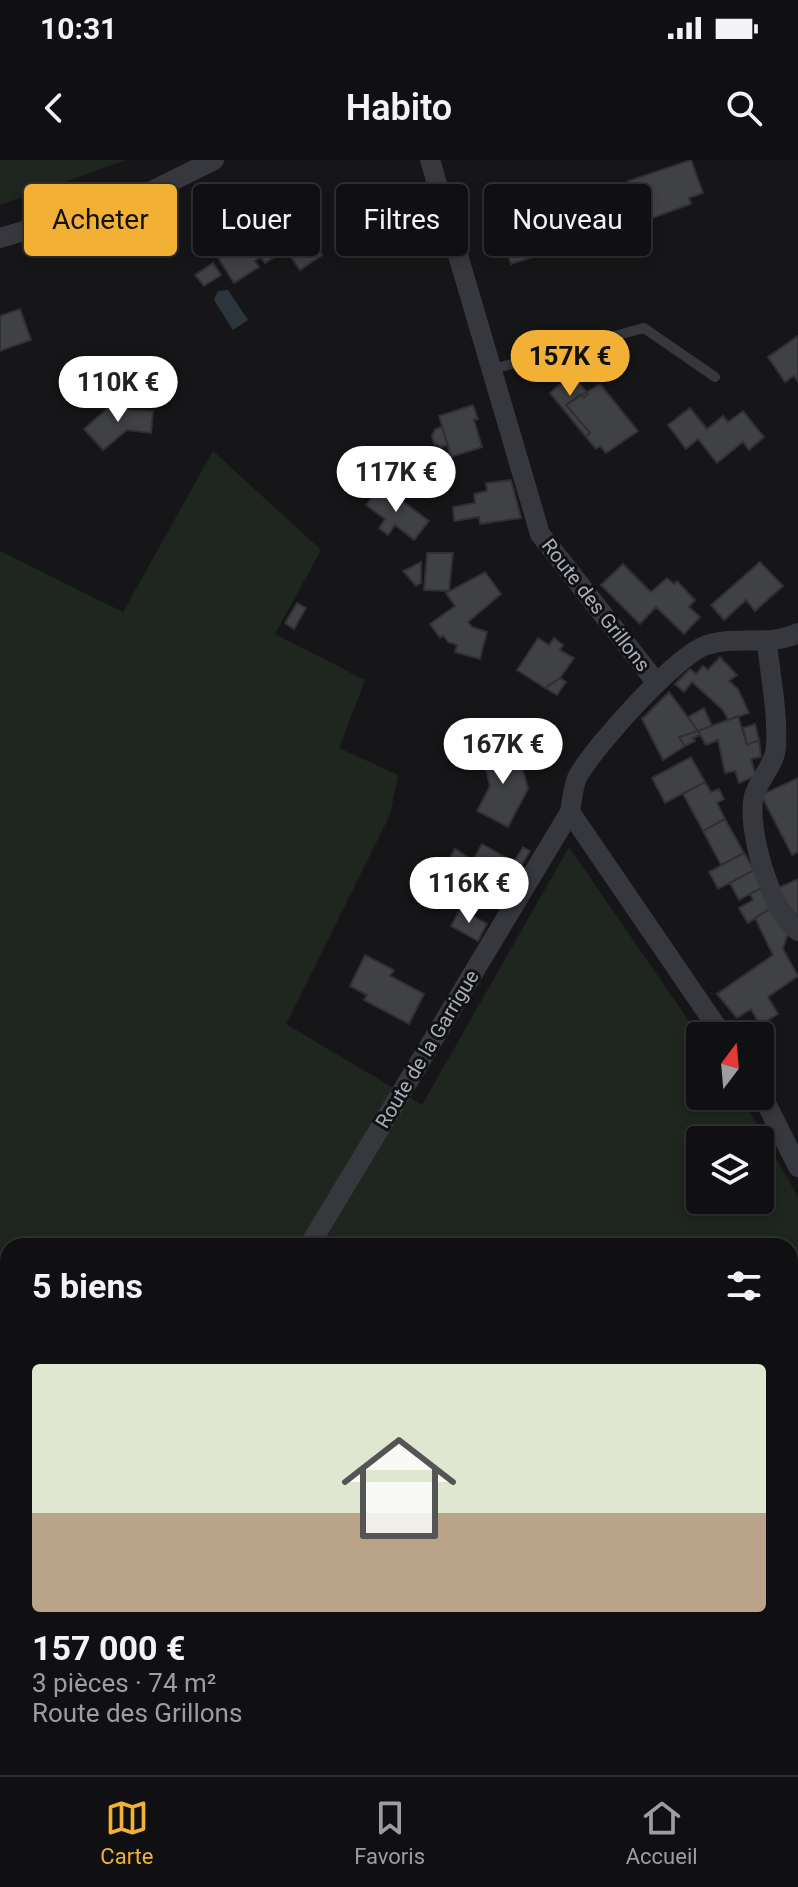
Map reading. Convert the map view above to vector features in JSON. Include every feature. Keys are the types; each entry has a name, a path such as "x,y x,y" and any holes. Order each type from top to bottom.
{"street":[{"path":"0,238 138,198 214,160"},
{"name":"Route des Grillons","path":"430,160 540,534 656,682 577,777 570,812"},
{"path":"656,682 692,652 708,644 767,642 798,633"},
{"path":"767,642 777,749 755,794 751,814 767,881 789,925 798,931"},
{"path":"570,812 713,1022"},
{"name":"Route de la Garrigue","path":"314,1238 570,812"},
{"path":"770,1110 798,1167"}],"lane":[{"path":"493,369 644,328 715,377"}],"shaded area":[{"path":"0,160 126,160 59,184 24,184 24,196 0,205"},
{"path":"228,290 248,320 233,330 214,300 218,291"},
{"path":"213,451 321,550 275,634 365,680 339,748 398,775 390,815 286,1024 422,1105 569,847 690,1022 686,1022 686,1110 749,1110 758,1126 686,1126 686,1214 774,1214 774,1154 798,1197 798,1238 0,1238 0,551 123,612"}],"building":[{"path":"691,160 703,193 689,198 691,204 651,219 651,184 629,184 628,181"},
{"path":"320,252 322,255 300,270 290,256 320,256"},
{"path":"217,256 276,256 265,263 260,257 255,261 259,267 234,283"},
{"path":"508,256 536,256 511,264"},
{"path":"213,263 221,275 204,286 195,275"},
{"path":"20,309 31,340 0,351 0,316"},
{"path":"798,336 798,382 794,376 785,382 768,357"},
{"path":"572,374 588,394 584,398 581,394 566,405 590,433 586,437 550,393"},
{"path":"600,384 638,431 606,453 600,446 596,449 586,437 590,433 566,405"},
{"path":"119,398 129,410 153,411 151,433 127,430 103,450 84,429"},
{"path":"473,405 482,447 451,457 439,416"},
{"path":"690,408 707,429 723,416 728,422 743,411 764,437 749,450 743,442 717,463 698,439 686,449 668,425"},
{"path":"442,427 448,445 441,447 434,443 432,436 435,429"},
{"path":"511,480 521,518 480,524 479,517 454,521 453,507 475,503 474,494 487,491 486,483"},
{"path":"381,485 429,521 414,540 395,525 388,535 379,528 385,519 366,505"},
{"path":"427,553 453,553 449,591 424,590"},
{"path":"421,562 421,583 416,586 403,571"},
{"path":"760,562 783,586 755,611 746,600 724,620 711,605"},
{"path":"623,564 651,592 667,578 674,584 677,581 695,600 689,607 700,617 684,634 656,607 640,624 601,585"},
{"path":"485,572 501,594 468,622 472,627 487,632 480,659 455,652 457,645 448,642 443,635 440,638 430,624 455,606 446,593"},
{"path":"297,603 306,608 294,629 285,623"},
{"path":"538,638 549,645 554,638 563,645 560,650 574,658 560,678 545,688 517,670"},
{"path":"720,657 737,675 729,681 738,689 749,713 728,720 723,710 692,682 684,692 675,684 690,669 696,674 703,666 708,670"},
{"path":"560,678 566,682 557,695 545,688"},
{"path":"669,692 698,731 679,737 685,746 663,760 642,719"},
{"path":"704,708 712,726 698,731 688,717"},
{"path":"738,716 747,745 759,740 761,757 751,759 756,776 739,783 735,771 725,773 718,740 706,745 698,731"},
{"path":"755,724 759,740 747,745 743,728"},
{"path":"698,731 700,735 693,738 695,741 685,746 679,737"},
{"path":"504,748 519,754 528,789 508,827 477,811 490,786 482,753"},
{"path":"691,757 705,782 665,803 652,778"},
{"path":"798,778 798,852 792,855 761,795"},
{"path":"705,782 711,792 719,789 724,799 717,803 725,819 703,831 683,794"},
{"path":"725,819 744,853 721,865 703,831"},
{"path":"482,844 521,866 504,897 468,877 463,887 441,875 455,849 473,860"},
{"path":"523,847 530,851 521,866 514,862"},
{"path":"744,853 754,870 718,889 709,872"},
{"path":"754,870 763,887 739,900 730,883"},
{"path":"798,879 798,918 776,889"},
{"path":"763,887 774,906 748,923 739,908 753,900 750,894"},
{"path":"774,906 788,933 783,949 798,976 768,997 778,1014 765,1022 758,1022 751,1009 737,1018 717,994 773,955 755,918"},
{"path":"460,909 487,924 478,941 451,926"},
{"path":"365,955 394,970 390,976 424,994 409,1024 364,1000 367,995 350,986"}]}
